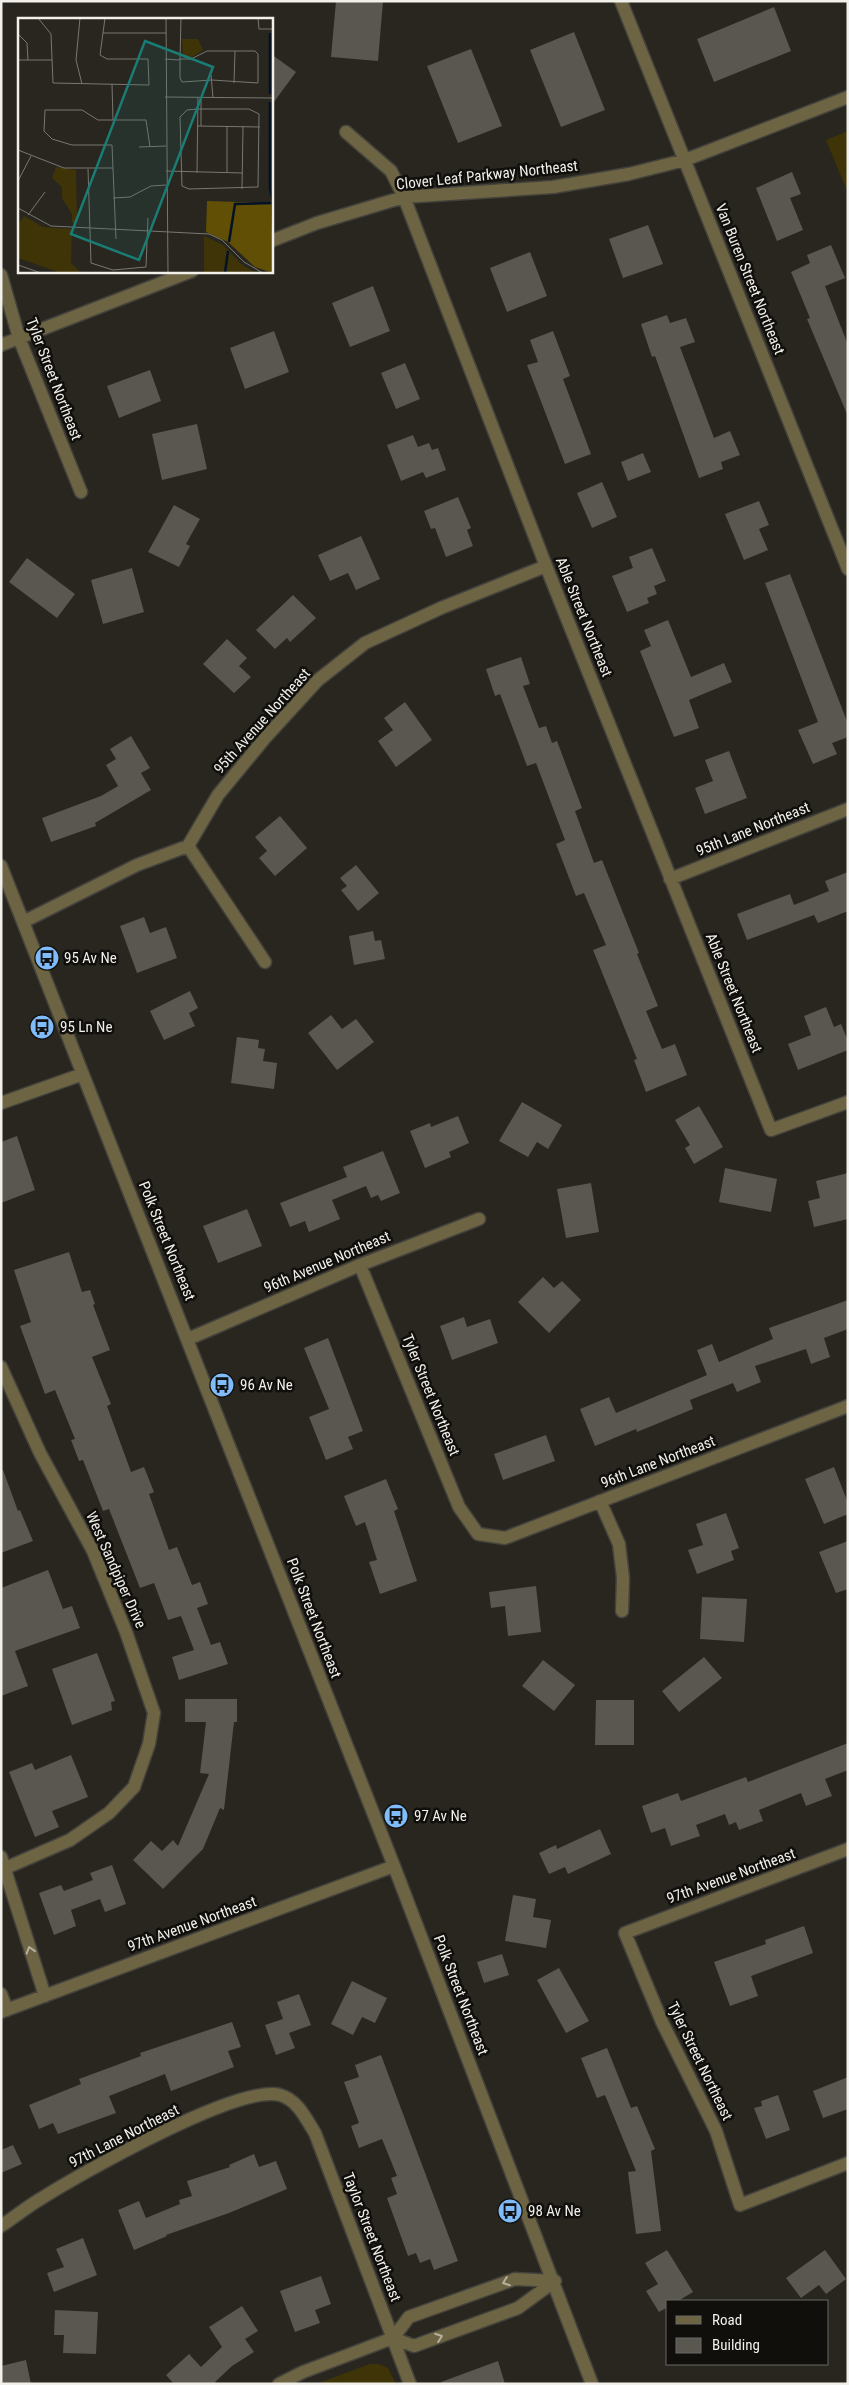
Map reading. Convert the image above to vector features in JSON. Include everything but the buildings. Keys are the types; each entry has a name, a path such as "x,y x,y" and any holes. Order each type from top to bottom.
{"street":[{"name":"Van Buren Street Northeast","path":"621,1 848,569"},
{"name":"Clover Leaf Parkway Northeast","path":"272,241 317,223 404,197 553,187 629,174 685,160 848,97"},
{"name":"Able Street Northeast","path":"346,132 391,171 404,197 546,566 771,1130 848,1102"},
{"path":"1,345 189,272"},
{"name":"Tyler Street Northeast","path":"1,275 20,338 81,492"},
{"name":"95th Avenue Northeast","path":"188,846 218,795 265,738 318,680 365,643 441,608 546,566"},
{"name":"95th Lane Northeast","path":"670,879 848,809"},
{"path":"23,922 137,865 188,846 265,962"},
{"name":"Polk Street Northeast","path":"1,866 394,1866 555,2281 592,2384"},
{"path":"1,1103 83,1074"},
{"name":"96th Avenue Northeast","path":"188,1338 360,1265 479,1219"},
{"name":"Tyler Street Northeast","path":"360,1265 459,1507 478,1534"},
{"name":"West Sandpiper Drive","path":"1,1367 40,1453 93,1551 126,1632 154,1713 149,1744 134,1787 109,1813 70,1840 3,1865"},
{"name":"96th Lane Northeast","path":"478,1534 505,1538 848,1406"},
{"path":"600,1501 619,1544 623,1578 622,1611"},
{"name":"97th Avenue Northeast","path":"625,1933 848,1849"},
{"path":"3,1865 45,1996"},
{"name":"97th Avenue Northeast","path":"4,2011 394,1866"},
{"name":"Tyler Street Northeast","path":"625,1933 662,2022 716,2131 740,2205 848,2163"},
{"path":"1,1994 4,2011"},
{"name":"97th Lane Northeast","path":"1,2226 40,2198 162,2131 246,2097 280,2095 297,2105"},
{"name":"Taylor Street Northeast","path":"297,2105 315,2133 410,2384"},
{"path":"279,2384 303,2372 393,2338 409,2317 515,2279 555,2281"},
{"path":"393,2338 414,2346 518,2308 555,2281"}],"shaded area":[{"path":"848,131 848,193 826,140"},
{"path":"370,2364 379,2364 388,2368 396,2384 316,2384"}],"place":[{"name":"95 Av Ne","path":"47,958"},
{"name":"95 Ln Ne","path":"42,1027"},
{"name":"96 Av Ne","path":"222,1385"},
{"name":"97 Av Ne","path":"396,1816"},
{"name":"98 Av Ne","path":"510,2211"}]}
